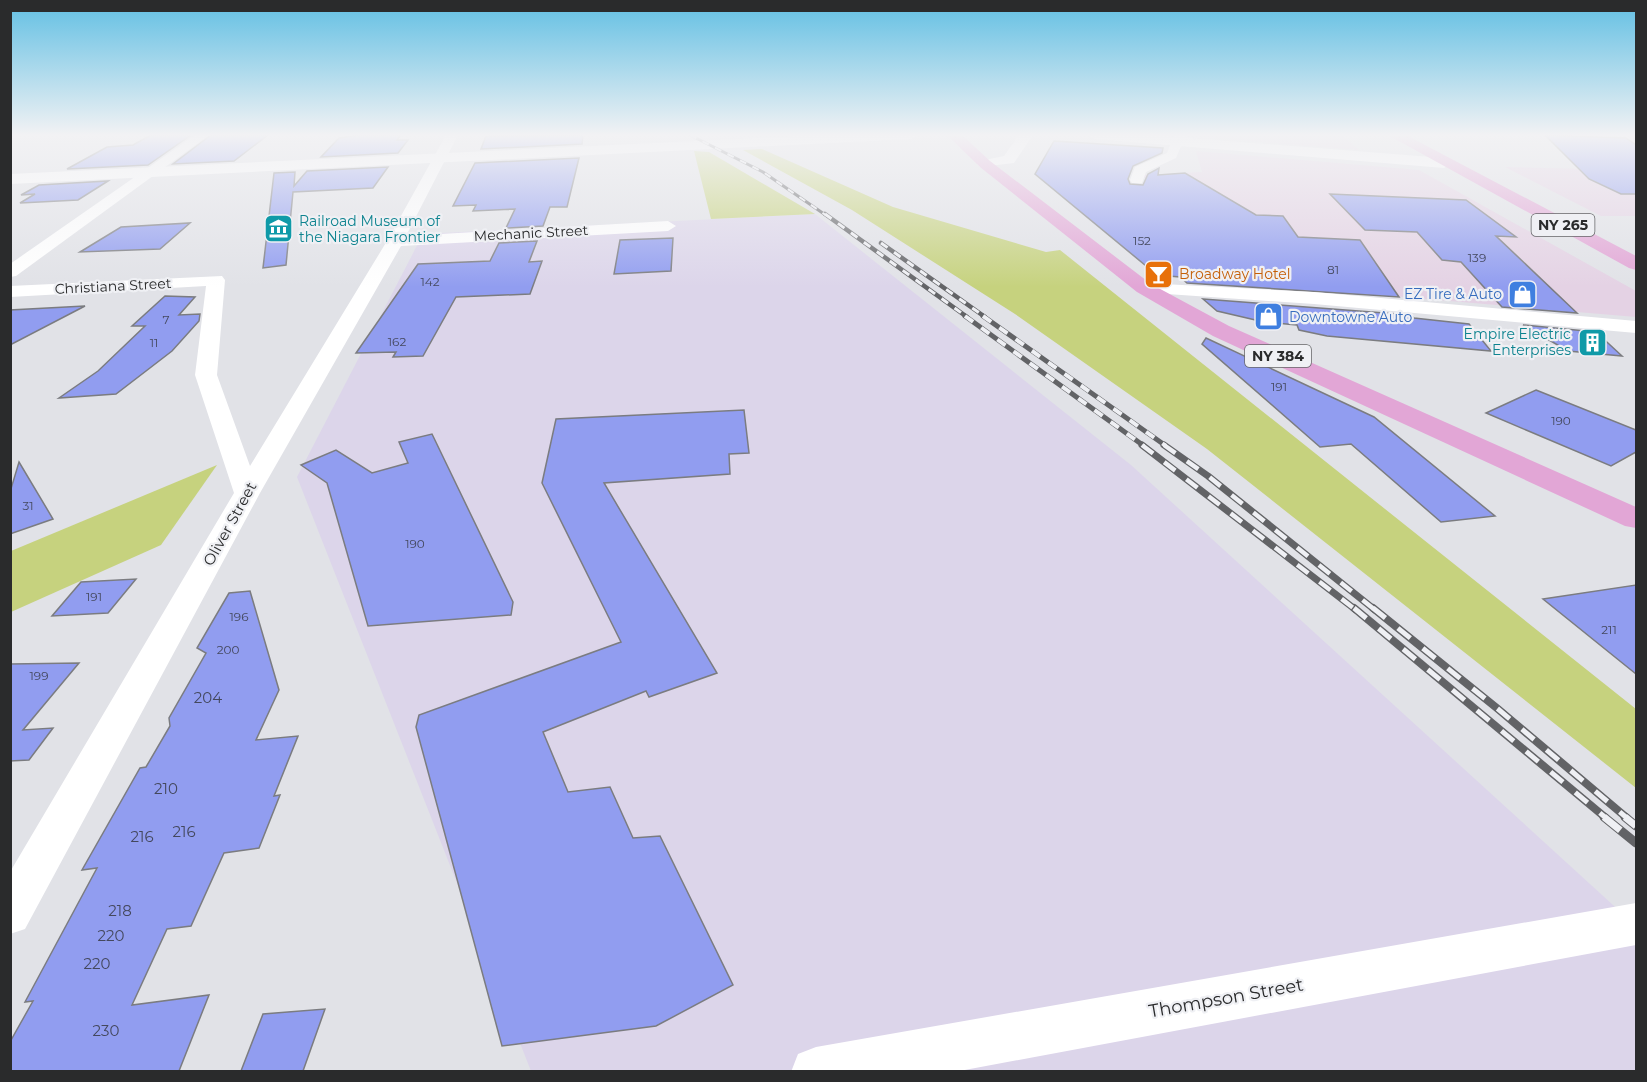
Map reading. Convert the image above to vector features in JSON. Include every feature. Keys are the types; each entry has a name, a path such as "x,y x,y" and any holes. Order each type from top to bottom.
{"main road":[{"name":"NY 384","path":"1013,185 1144,288 1221,331 1636,519"},
{"name":"NY 265","path":"1487,185 1636,264"}],"street":[{"path":"10,272 134,185"},
{"name":"Oliver Street","path":"10,915 247,492 395,241 425,185"},
{"name":"Mechanic Street","path":"395,241 668,226"},
{"name":"Christiana Street","path":"10,292 216,280 206,375 247,492"},
{"path":"1144,288 1314,298 1636,327"},
{"name":"Thompson Street","path":"816,1071 1636,924"}],"shaded area":[{"path":"1156,185 1447,185 1636,291 1636,317 1309,289"},
{"path":"1541,185 1636,185 1636,216 1601,216"},
{"path":"815,214 1131,465 1636,926 1636,1071 531,1071 297,477 423,234"}],"green space":[{"path":"703,185 766,185 815,214 711,219"},
{"path":"807,185 844,185 893,207 1046,252 1060,250 1636,709 1636,788 1207,449 1015,314 852,210"},
{"path":"217,465 161,545 11,612 11,551"}],"building":[{"path":"38,185 101,185 78,200 20,203 35,194 21,195"},
{"path":"273,185 375,185 373,188 293,192 286,265 263,268"},
{"path":"463,185 572,185 567,207 550,207 543,226 506,228 515,209 473,211 476,205 453,206"},
{"path":"1049,185 1206,185 1256,215 1283,216 1298,237 1360,240 1399,297 1187,283 1180,277 1157,275"},
{"path":"1603,185 1636,185 1636,194 1621,194"},
{"path":"1330,194 1466,200 1516,237 1496,236 1577,313 1502,307 1461,262 1442,260 1417,232 1365,230"},
{"path":"190,223 160,249 80,252 121,227"},
{"path":"673,238 671,271 614,274 620,240"},
{"path":"537,241 529,262 542,261 530,294 456,297 423,356 393,357 396,352 356,353 418,264 490,261 499,243"},
{"path":"165,296 195,297 179,315 200,314 199,321 172,351 116,394 59,398 98,371 145,326 132,326"},
{"path":"1203,299 1411,315 1414,318 1469,324 1491,351 1327,336 1299,330 1297,325 1264,322 1217,311"},
{"path":"85,306 10,345 10,310"},
{"name":"Empire Electric Enterprises","path":"1523,325 1596,332 1622,356 1568,351"},
{"path":"1206,338 1374,417 1495,516 1441,522 1351,444 1320,447 1202,344"},
{"path":"1536,390 1636,430 1636,452 1611,466 1486,413"},
{"path":"744,410 749,453 729,454 730,474 604,483 717,673 649,697 646,691 543,732 568,792 610,787 633,838 660,836 733,985 656,1026 502,1046 416,727 419,715 621,642 542,483 556,419"},
{"path":"432,434 513,602 511,615 368,626 327,483 301,465 336,450 372,473 408,463 399,442"},
{"path":"19,462 53,519 10,534 10,492"},
{"path":"136,579 108,613 52,616 81,582"},
{"path":"1636,585 1636,674 1543,599"},
{"path":"250,591 279,690 256,740 298,736 274,796 280,795 259,848 224,853 191,926 167,929 132,1005 209,995 179,1071 10,1071 10,1042 33,1001 25,1002 97,868 82,870 140,768 146,767 170,726 169,718 206,653 197,648 229,593"},
{"path":"79,663 23,730 53,728 29,760 10,761 10,664"},
{"path":"325,1009 303,1071 241,1071 263,1014"}],"railway":[{"path":"783,185 827,216"},
{"path":"825,214 967,317"},
{"path":"881,243 985,317"},
{"path":"965,316 1144,446"},
{"path":"983,316 1166,446"},
{"path":"1142,445 1356,610"},
{"path":"1164,445 1208,476 1375,610"},
{"path":"1354,608 1606,818"},
{"path":"1373,608 1498,709 1627,818"},
{"path":"1604,817 1636,843"},
{"path":"1625,817 1636,826"}],"place":[{"name":"Railroad Museum of the Niagara Frontier","path":"278,229"},
{"name":"Broadway Hotel","path":"1158,274"},
{"name":"EZ Tire & Auto","path":"1523,294"},
{"name":"Downtowne Auto","path":"1268,317"},
{"name":"Empire Electric Enterprises","path":"1592,342"}]}
